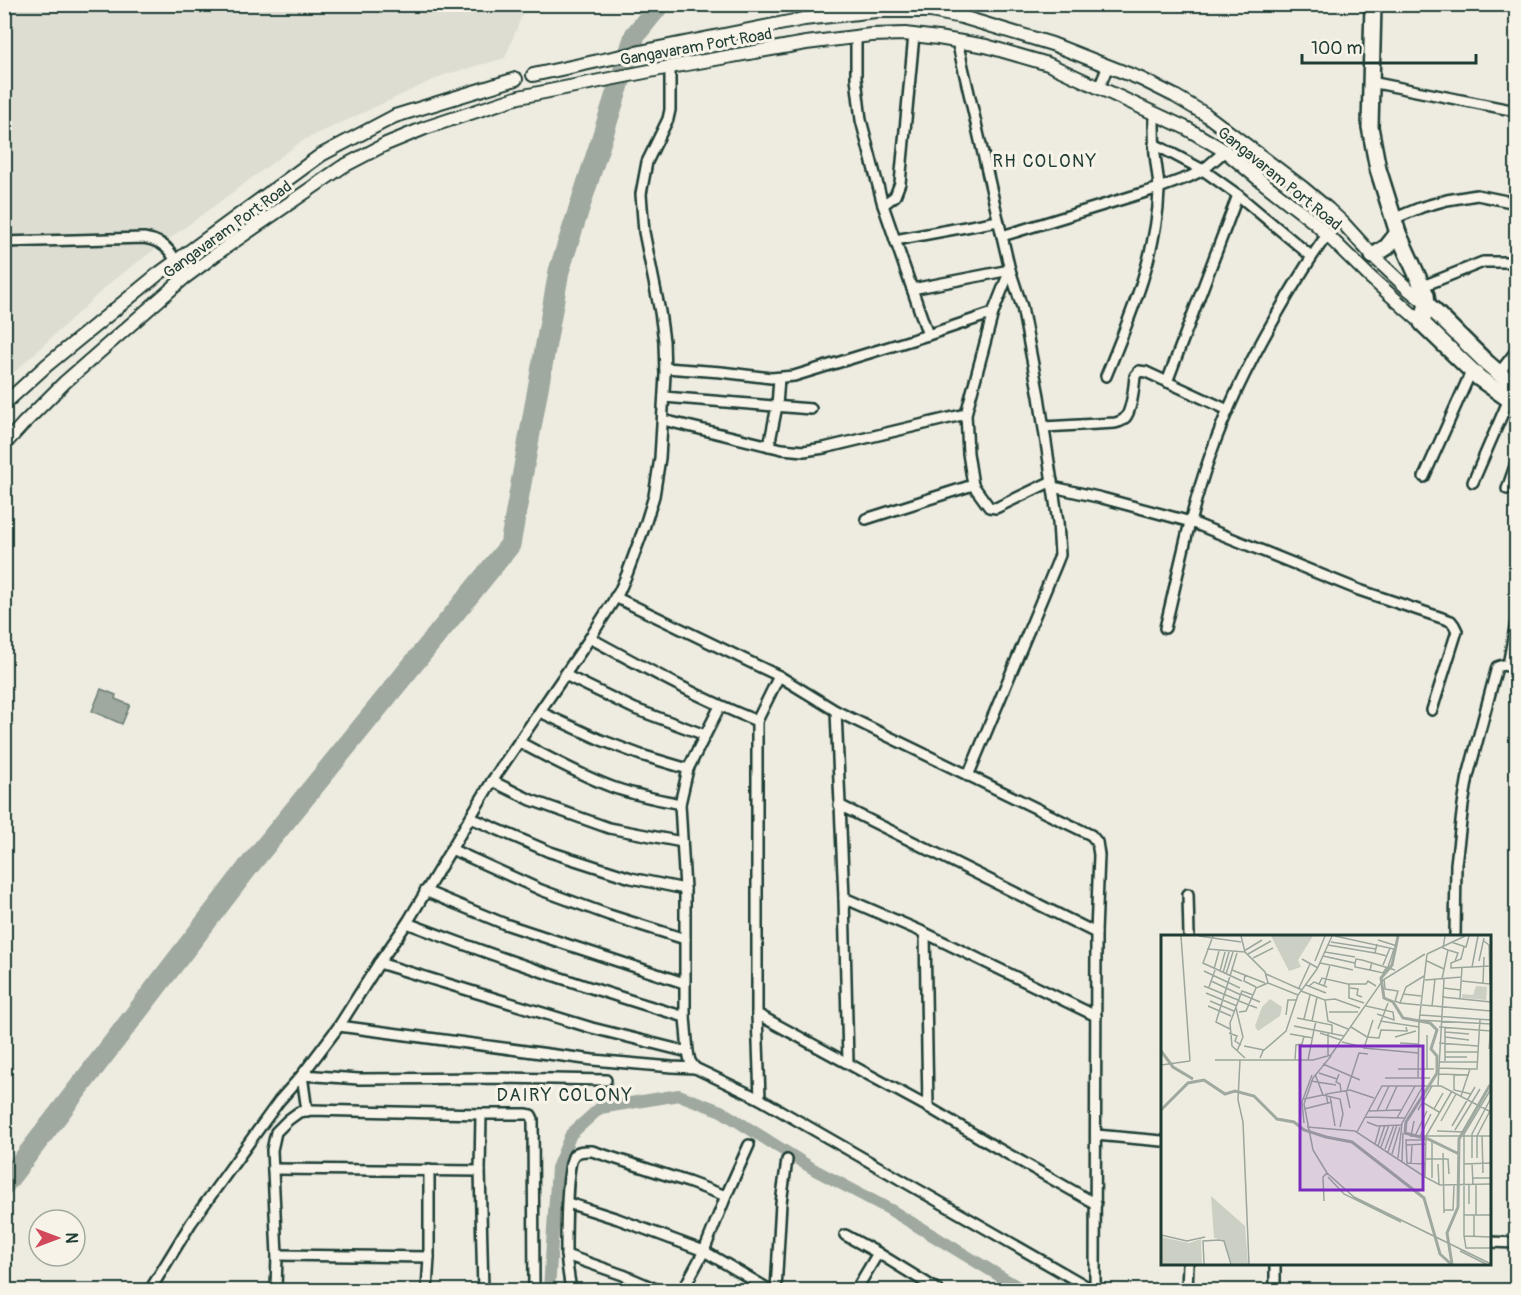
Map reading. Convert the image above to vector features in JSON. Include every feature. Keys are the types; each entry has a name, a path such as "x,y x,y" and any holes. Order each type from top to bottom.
{"main road":[{"path":"1373,4 1370,127 1378,169 1395,226 1426,295 1427,304 1422,323 1471,372 1514,397"},
{"path":"1373,256 1387,247 1395,226"},
{"path":"1427,304 1499,373 1514,397"}],"street":[{"name":"Gangavaram Port Road","path":"532,75 804,19 876,12 930,11 962,17 1052,44 1141,79 1175,96 1222,126 1328,209 1373,256 1427,304"},
{"path":"883,205 895,196 900,183 914,35"},
{"name":"Gangavaram Port Road","path":"4,446 64,382 182,280 342,167 386,144 425,128 531,95 666,67 856,36 914,35 986,46 1048,64 1186,128 1225,151 1315,223 1370,277 1422,323"},
{"path":"856,36 855,64 861,120 883,205 928,336"},
{"path":"957,41 998,221 1022,307 1044,427 1058,522 1060,555 968,776"},
{"path":"1099,88 1108,66"},
{"path":"150,1290 190,1223 279,1101 339,1026 407,923 492,781 590,638 627,574 654,496 663,420 664,341 644,232 641,194 647,162 668,119 670,110 666,67"},
{"path":"516,79 532,75"},
{"name":"Gangavaram Port Road","path":"4,404 47,365 157,275 321,155 395,116 516,79"},
{"path":"1371,82 1516,111"},
{"path":"1106,376 1134,304 1152,241 1159,188 1154,144 1154,113"},
{"path":"1154,144 1203,170 1238,195 1311,256"},
{"path":"1002,236 1189,177 1203,170 1225,151"},
{"path":"1167,382 1238,195"},
{"path":"1395,226 1422,207 1447,200 1477,195 1516,203"},
{"path":"895,240 998,221"},
{"path":"1165,628 1191,522 1210,457 1228,410 1254,353 1311,256 1327,235"},
{"path":"4,242 144,238 154,240 163,244 171,253 182,280"},
{"path":"1423,286 1483,262 1516,262"},
{"path":"912,289 1010,270"},
{"path":"1010,270 993,313 966,414 968,453 973,485 989,507 1003,506 1052,484 1191,522 1359,590 1450,621 1457,631 1432,710"},
{"path":"665,368 779,378 794,376 928,336 993,313"},
{"path":"1499,373 1516,351"},
{"path":"1044,427 1121,421 1129,412 1137,373 1142,371 1228,410"},
{"path":"1424,477 1471,372"},
{"path":"769,446 777,406 779,378"},
{"path":"664,397 811,409"},
{"path":"1473,482 1514,397"},
{"path":"663,420 782,449 804,451 966,414"},
{"path":"1507,489 1516,464"},
{"path":"866,519 973,485"},
{"path":"339,1026 593,1060 695,1068 760,1099 1094,1290 1096,933 1099,855 1097,842 1091,835 836,711 779,676 617,594"},
{"path":"1455,935 1456,864 1468,776 1497,667 1499,665 1512,667 1516,622"},
{"path":"590,638 665,679 757,721"},
{"path":"566,675 635,709 705,735"},
{"path":"760,1099 757,1014 757,721 779,676"},
{"path":"695,1068 688,1052 685,1017 685,889 680,804 688,769 720,706"},
{"path":"836,711 848,1062"},
{"path":"540,712 601,740 688,769"},
{"path":"519,742 566,767 613,787 680,804"},
{"path":"492,781 531,800 609,828 682,842"},
{"path":"839,805 1096,933"},
{"path":"471,818 550,852 631,878 685,889"},
{"path":"451,849 541,890 609,915 686,939"},
{"path":"425,891 505,924 684,983"},
{"path":"1188,894 1189,935"},
{"path":"844,898 925,933 1096,1016"},
{"path":"407,923 602,992 685,1017"},
{"path":"925,933 928,1107"},
{"path":"379,963 592,1028 688,1052"},
{"path":"757,1014 848,1062 1096,1204"},
{"path":"302,1075 359,1079 606,1080"},
{"path":"302,1075 307,1111"},
{"path":"276,1290 277,1255 272,1150 276,1132 299,1112 307,1111 531,1115 533,1119 534,1290"},
{"path":"481,1114 483,1290"},
{"path":"1096,1135 1161,1141"},
{"path":"683,1290 704,1251 749,1145"},
{"path":"571,1290 566,1255 568,1203 572,1161 575,1154 581,1151 592,1151 726,1196"},
{"path":"777,1290 781,1203 787,1160"},
{"path":"273,1169 480,1171"},
{"path":"427,1290 429,1170"},
{"path":"568,1203 704,1251 770,1290"},
{"path":"845,1235 878,1253 922,1286 938,1290"},
{"path":"1491,1242 1516,1243"},
{"path":"856,1290 878,1253"},
{"path":"277,1255 429,1257"},
{"path":"566,1255 658,1290"},
{"path":"1188,1265 1188,1290"},
{"path":"1275,1265 1275,1290"}],"shaded area":[{"path":"5,5 526,5 505,58 444,75 302,141 112,281 5,381"},
{"path":"101,689 116,695 115,699 130,705 122,724 92,711"}],"waterway":[{"path":"4,1185 249,866 510,545 559,271 635,35 660,4"},
{"path":"549,1290 557,1168 571,1134 600,1108 679,1095 721,1111 815,1170 889,1209 1023,1290"}],"district":[{"name":"RH COLONY","path":"1045,161"},
{"name":"DAIRY COLONY","path":"565,1095"}]}
